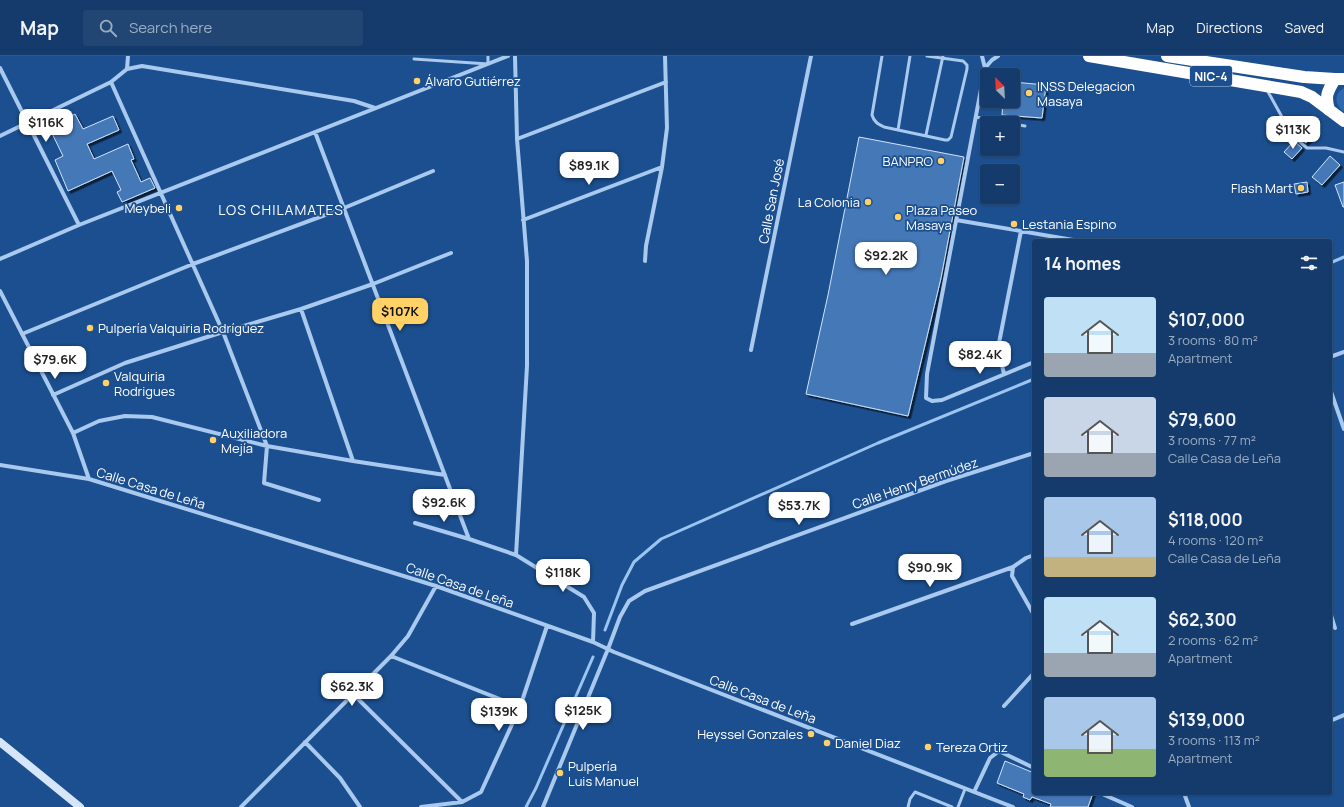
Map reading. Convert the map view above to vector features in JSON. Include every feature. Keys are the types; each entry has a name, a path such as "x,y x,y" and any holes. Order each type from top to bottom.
{"highway":[{"name":"NIC-4","path":"1089,56 1301,92 1312,97 1344,122"},
{"name":"NIC-4","path":"1167,56 1221,63 1304,77 1340,79"},
{"name":"NIC-4","path":"1329,110 1326,100 1327,93 1340,79"}],"street":[{"path":"126,69 128,56"},
{"path":"0,259 161,193 508,56"},
{"path":"515,56 517,139 527,261 527,366 516,556"},
{"path":"645,261 646,246 662,167 667,128 665,56"},
{"name":"Calle San José","path":"751,350 811,56"},
{"path":"982,56 985,68"},
{"path":"985,68 998,56"},
{"path":"0,136 111,82 126,69 142,66 354,101 375,108"},
{"path":"0,68 79,226"},
{"path":"111,82 223,332 267,446 264,483 319,500"},
{"path":"517,139 666,82"},
{"path":"980,95 927,374 926,398 932,401 942,400 1032,363"},
{"path":"316,132 469,539"},
{"path":"523,220 662,167"},
{"path":"22,334 193,264 344,208 433,170"},
{"path":"956,220 1067,239"},
{"path":"1004,374 998,348 1021,231"},
{"path":"53,395 125,363 223,332 301,310 373,284 451,253"},
{"path":"0,291 72,433 88,479"},
{"path":"301,310 353,461"},
{"path":"1332,356 1344,352"},
{"path":"1332,394 1344,430"},
{"path":"72,433 99,421 125,416 152,417 267,446 353,461 445,474"},
{"name":"Calle Henry Bermúdez","path":"543,807 620,617 629,601 645,591 946,481 1032,454"},
{"name":"Calle Casa de Leña","path":"0,465 88,479 436,586 593,642 614,652 1013,807"},
{"path":"414,523 469,539 516,556 584,597 594,613 593,642"},
{"path":"852,624 1013,567 1032,556"},
{"path":"1013,567 1012,576 1032,611"},
{"path":"241,807 391,656 408,636 436,586"},
{"path":"1332,618 1335,628"},
{"path":"421,807 462,802 481,792 520,707 547,626"},
{"path":"391,656 520,707"},
{"path":"1004,706 1032,675"},
{"path":"353,694 462,802"},
{"path":"1332,720 1344,715"},
{"path":"0,742 80,807"},
{"path":"306,742 340,778 360,807"},
{"path":"974,792 990,758 1000,751 1032,767"},
{"path":"1105,795 1132,807"},
{"path":"1185,795 1189,807"}],"lane":[{"path":"414,59 488,64 488,56"},
{"path":"882,56 872,115 874,120 878,124 898,130 948,140 951,137 967,65 962,61 943,57 927,56"},
{"path":"898,130 910,56"},
{"path":"926,135 943,57"},
{"path":"1264,85 1292,135 1307,148 1326,148 1344,152"},
{"path":"976,117 980,118"},
{"path":"1020,125 1025,126"},
{"path":"958,807 965,789"},
{"path":"908,807 910,799 915,792 952,807"}],"shaded area":[{"path":"1344,88 1344,112 1336,100 1340,90"}],"building":[{"name":"INSS Delegacion Masaya","path":"1020,83 1046,85 1042,118 1002,115 1002,108 1020,108"},
{"path":"65,111 68,118 75,114 83,129 113,116 119,130 87,144 94,159 128,144 134,159 131,160 141,182 150,178 155,188 122,202 117,192 121,190 112,171 68,191 55,160 63,156 46,121"},
{"path":"1307,126 1315,133 1306,143 1298,136"},
{"name":"Plaza Paseo Masaya","path":"859,137 964,157 941,278 908,416 806,394 828,295"},
{"path":"1294,141 1302,148 1292,159 1284,152"},
{"path":"1330,156 1340,165 1322,185 1312,177"},
{"name":"Flash Mart","path":"1307,182 1308,192 1296,194 1294,184"},
{"path":"1344,182 1344,207 1343,207 1335,185"},
{"path":"1005,761 1032,772 1032,795 1092,795 1088,807 1050,807 1051,804 1032,797 1030,800 1023,797 1024,794 997,783"}],"waterway":[{"path":"1332,262 1344,257"},
{"path":"605,630 622,585 634,562 661,539 878,443 1032,380"},
{"path":"526,807 536,788 593,657"}],"place":[{"name":"Álvaro Gutiérrez","path":"417,81"},
{"name":"INSS Delegacion Masaya","path":"1029,93"},
{"name":"BANPRO","path":"941,161"},
{"name":"Flash Mart","path":"1301,188"},
{"name":"La Colonia","path":"868,202"},
{"name":"Meybeli","path":"179,208"},
{"name":"Plaza Paseo Masaya","path":"898,217"},
{"name":"Lestania Espino","path":"1014,224"},
{"name":"Pulpería Valquiria Rodríguez","path":"90,328"},
{"name":"Valquiria Rodrigues","path":"106,383"},
{"name":"Auxiliadora Mejía","path":"213,440"},
{"name":"Heyssel Gonzales","path":"811,734"},
{"name":"Daniel Diaz","path":"827,743"},
{"name":"Tereza Ortiz","path":"928,747"},
{"name":"Pulpería Luis Manuel","path":"560,773"}],"district":[{"name":"LOS CHILAMATES","path":"281,209"}]}
